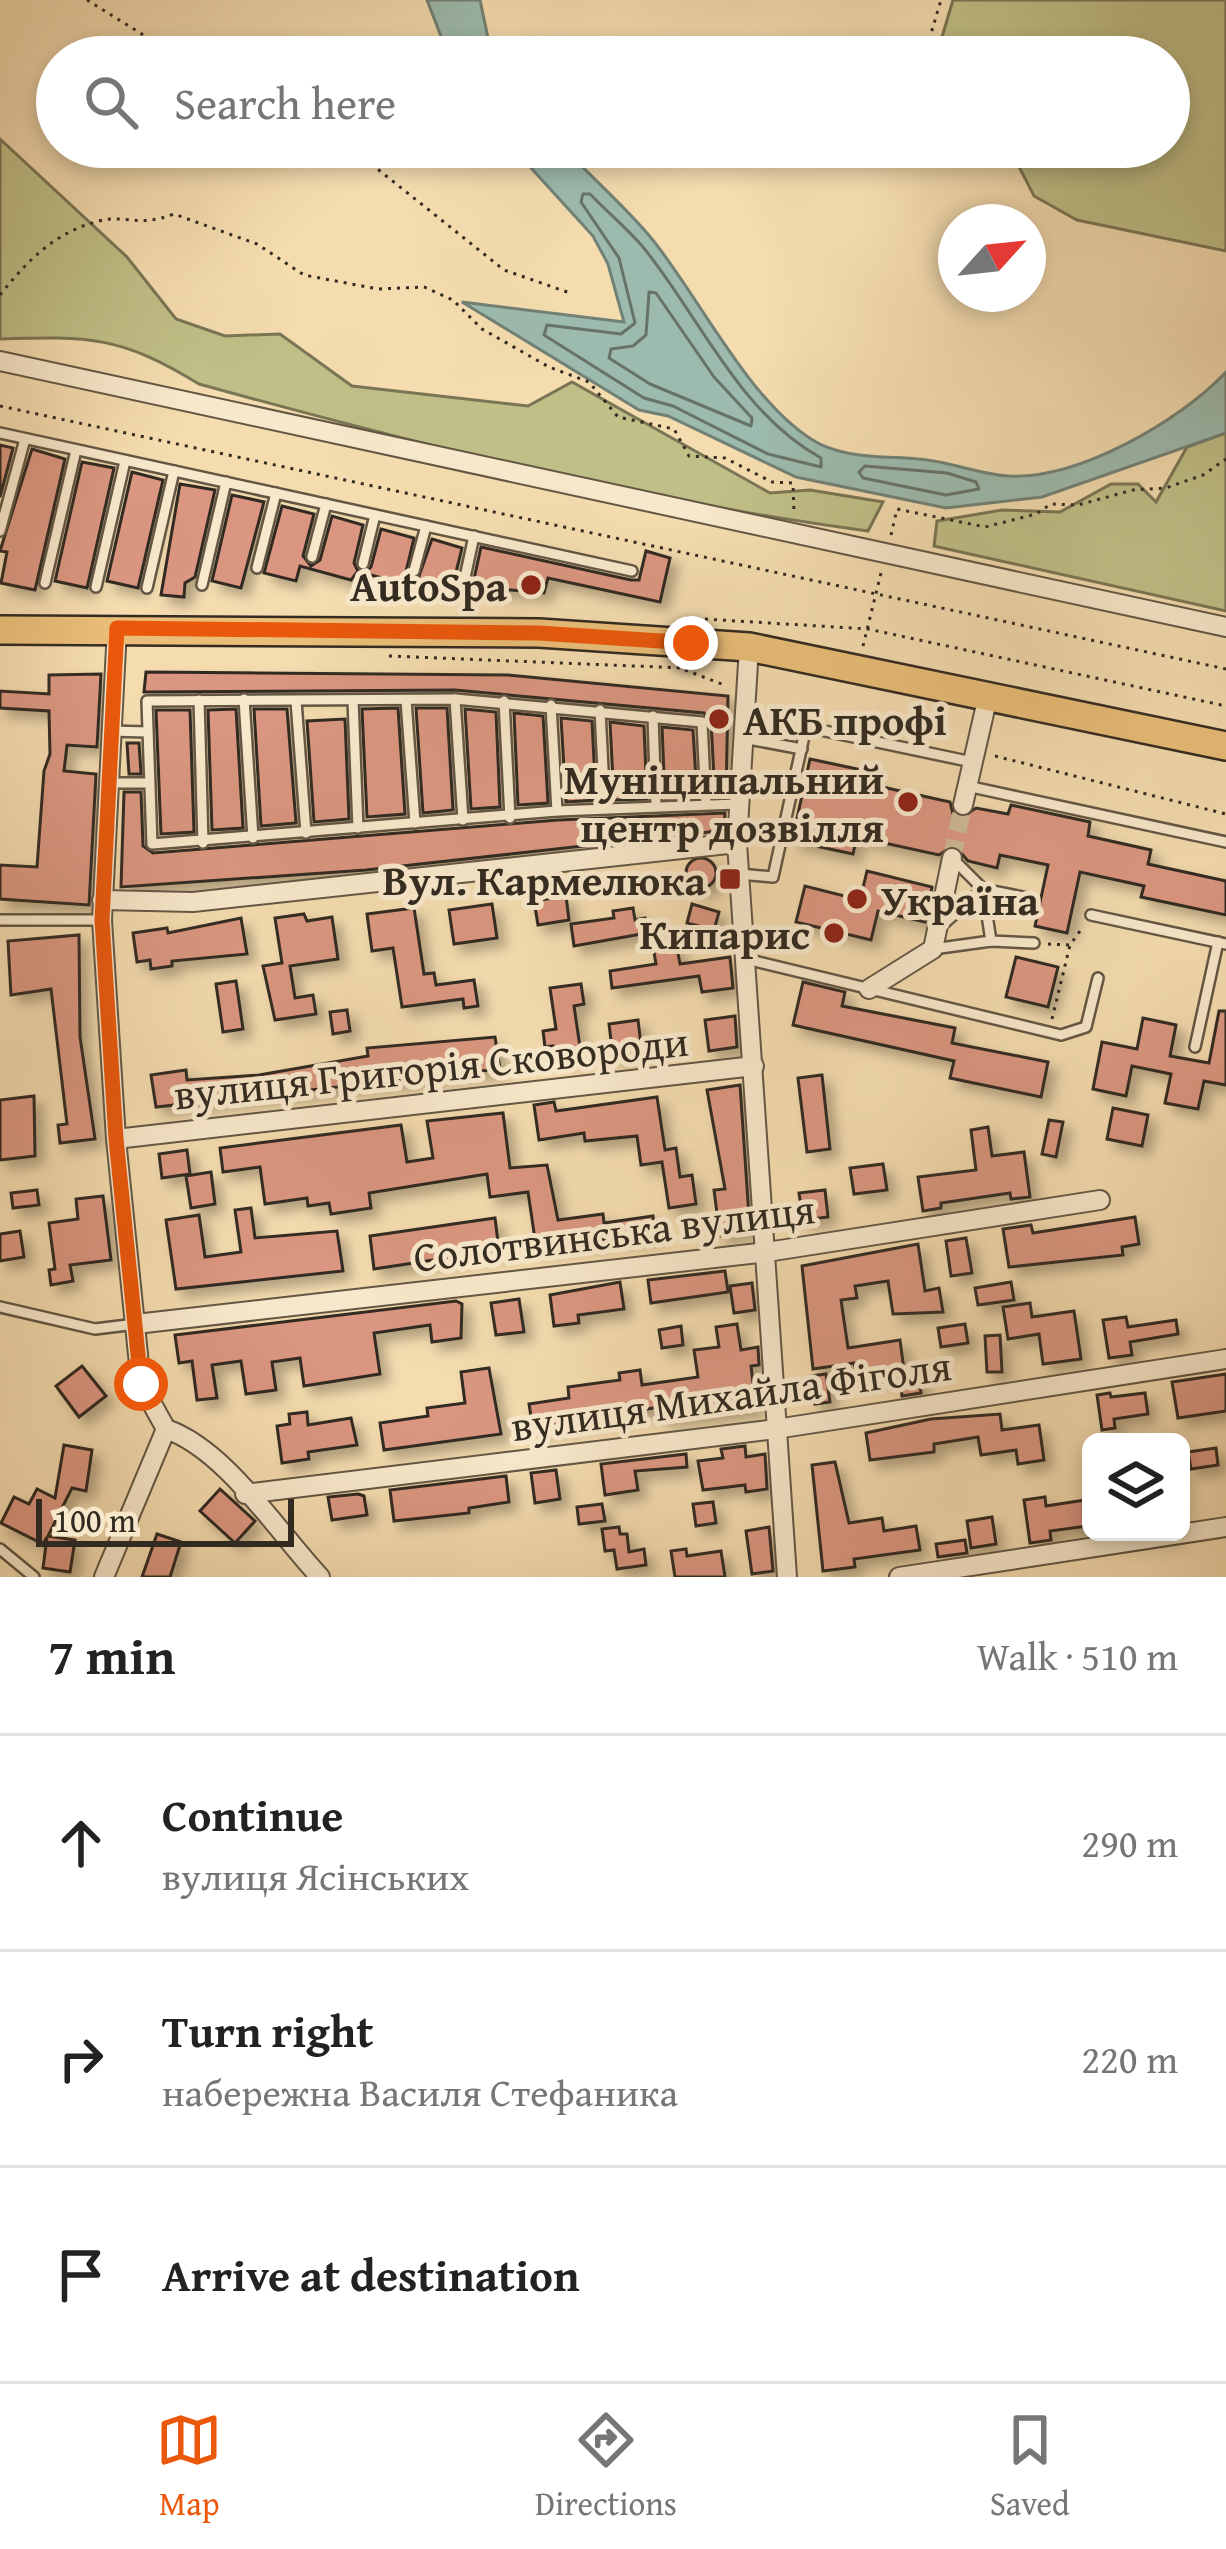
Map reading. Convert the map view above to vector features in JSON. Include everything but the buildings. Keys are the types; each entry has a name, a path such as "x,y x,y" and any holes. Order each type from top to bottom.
{"main road":[{"path":"0,630 539,633 748,646 1226,746"}],"street":[{"path":"0,361 1226,627"},
{"path":"117,628 102,910 116,1139 141,1384 166,1430 186,1436 214,1458 320,1577"},
{"path":"748,646 737,843 787,1577"},
{"path":"965,795 988,696"},
{"path":"102,910 737,843"},
{"path":"869,989 935,939 952,858"},
{"name":"вулиця Григорія Сковороди","path":"116,1139 754,1066"},
{"name":"Солотвинська вулиця","path":"136,1324 767,1252 1100,1200"},
{"name":"вулиця Михайла Фіголя","path":"245,1494 776,1429 1226,1359"},
{"path":"104,1577 166,1430"},
{"path":"899,1577 1226,1527"}],"lane":[{"path":"0,433 632,571"},
{"path":"0,531 25,439"},
{"path":"45,583 76,450"},
{"path":"95,587 125,460"},
{"path":"147,588 174,471"},
{"path":"202,585 226,482"},
{"path":"257,568 276,493"},
{"path":"312,557 326,504"},
{"path":"363,564 375,515"},
{"path":"414,571 426,526"},
{"path":"464,582 474,536"},
{"path":"244,699 253,838"},
{"path":"455,699 463,820"},
{"path":"706,804 701,722 551,704 455,699 147,701 152,844 557,811 739,804"},
{"path":"199,700 203,843"},
{"path":"353,700 358,828"},
{"path":"406,700 416,823"},
{"path":"296,701 306,833"},
{"path":"504,701 510,818"},
{"path":"551,704 557,811"},
{"path":"601,710 605,809"},
{"path":"653,716 656,806"},
{"path":"740,874 773,878 806,727 973,757"},
{"path":"111,731 147,732"},
{"path":"743,738 802,749"},
{"path":"108,783 148,783"},
{"path":"965,795 1226,842"},
{"path":"952,858 983,889 1028,898"},
{"path":"935,939 983,889"},
{"path":"983,889 991,941"},
{"path":"0,920 102,910"},
{"path":"1091,915 1222,943 1195,1047"},
{"path":"935,939 1034,943"},
{"path":"746,959 1061,1035 1086,1027 1098,977"},
{"path":"0,1307 95,1329 136,1324"},
{"path":"0,1549 34,1577"}],"path":[{"path":"87,0 145,36"},
{"path":"930,36 941,0"},
{"path":"376,168 504,270 571,293"},
{"path":"0,295 37,250 101,220 148,224 174,214 257,244 304,275 378,290 424,286 453,300 482,329 549,367 589,382 618,417 674,429 689,456 725,458 772,482 793,484 791,512 804,521"},
{"path":"0,406 1226,669"},
{"path":"891,538 897,509 985,527 1012,516 1036,514 1051,504 1078,505 1133,490 1166,488 1203,476 1226,459"},
{"path":"868,629 880,575"},
{"path":"973,757 1226,814"},
{"path":"1048,1033 1070,945 1091,915"},
{"path":"1034,943 1070,945"}],"shaded area":[{"path":"953,0 1226,0 1226,251 1077,220 1034,196 1020,168 1190,168 1190,36 942,36"},
{"path":"0,139 127,257 176,319 225,336 280,334 352,386 528,406 572,382 770,493 810,490 883,502 868,531 699,504 531,469 282,407 199,384 148,356 104,342 0,339"},
{"path":"1226,433 1226,611 934,546 937,521 1002,510 1060,512 1111,484 1138,484 1156,502 1187,447"}],"water":[{"path":"427,0 480,0 488,36 441,36"},
{"path":"531,168 584,168 652,239 766,399 823,445 997,475 1036,475 1126,444 1182,409 1226,372 1226,433 1042,497 946,508 796,477 668,416 639,410 462,302 624,322 608,264 593,236"}],"tunnel":[{"path":"952,858 963,805"}],"place":[{"name":"AutoSpa","path":"531,585"},
{"name":"АКБ профі","path":"719,719"},
{"name":"Муніципальний центр дозвілля","path":"908,802"},
{"name":"Вул. Кармелюка","path":"730,879"},
{"name":"Україна","path":"857,899"},
{"name":"Кипарис","path":"834,933"}],"route":[{"path":"141,1384 116,1139 102,920 117,628 539,633 691,643"}]}
